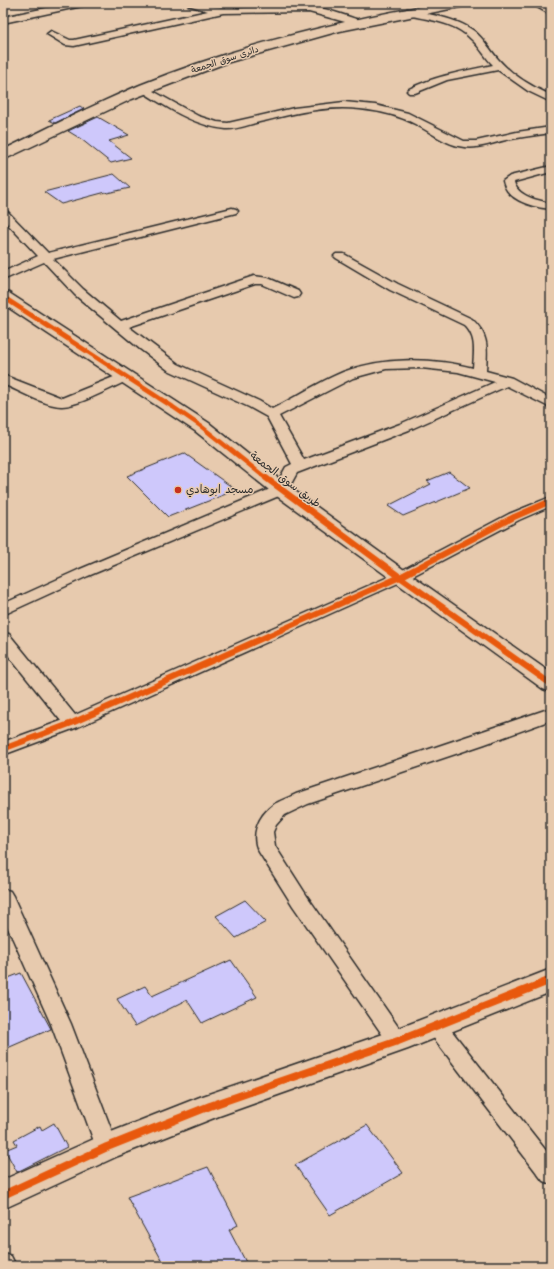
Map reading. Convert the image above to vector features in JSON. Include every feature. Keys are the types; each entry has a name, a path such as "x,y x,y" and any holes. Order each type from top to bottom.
{"street":[{"path":"3,20 82,3"},
{"path":"190,3 205,8 224,10 309,9 356,22"},
{"name":"دائرى سوق الجمعة","path":"3,156 144,89 203,66 356,22 460,3"},
{"path":"534,3 551,12"},
{"path":"51,34 68,43 74,43 224,10"},
{"path":"407,12 455,24 467,30 476,38 483,49 500,67 551,99"},
{"path":"412,91 426,84 444,78 500,67"},
{"path":"144,89 202,122 215,126 228,126 307,110 337,106 358,106 390,111 417,120 458,142 465,144 474,144 511,136 551,130"},
{"path":"551,169 514,178 508,181 508,184 513,192 533,203 551,206"},
{"path":"3,276 46,257 232,211"},
{"path":"3,213 79,292 119,326 173,368 254,404 272,415 300,466"},
{"path":"340,256 394,287 468,322 477,328 480,336 479,372"},
{"path":"119,326 254,280 264,281 294,294"},
{"name":"طريق سوق الجمعة","path":"3,297 202,427 281,490 400,577 551,684"},
{"path":"272,415 348,375 386,365 421,364 459,368 479,372 507,381 551,404"},
{"path":"3,378 52,400 62,402 71,400 126,376"},
{"path":"3,610 126,555 281,490 291,470 468,400 507,381"},
{"path":"3,749 72,723 400,577 514,517 551,501"},
{"path":"3,638 72,723"},
{"path":"398,1041 300,901 266,847 264,832 268,822 279,810 302,799 551,714"},
{"path":"3,896 61,1024 107,1147"},
{"path":"3,1195 107,1147 210,1106 437,1027 551,980"},
{"path":"437,1027 551,1174"}],"building":[{"path":"80,106 84,109 55,123 49,120"},
{"path":"98,117 129,135 109,141 131,158 111,163 81,139 68,131"},
{"path":"114,174 130,188 106,192 61,204 44,192"},
{"path":"184,453 236,490 168,517 127,476"},
{"path":"449,472 470,488 403,516 388,506 431,484 427,481"},
{"path":"245,900 266,922 236,938 216,916"},
{"path":"231,960 257,997 202,1023 187,1000 135,1026 117,999 145,986 152,996"},
{"path":"21,973 51,1029 3,1050 3,980"},
{"path":"54,1123 67,1147 17,1172 5,1150 17,1145 14,1140 40,1126 42,1130"},
{"path":"367,1125 403,1173 330,1215 295,1165"},
{"path":"208,1167 238,1225 229,1230 248,1266 165,1266 127,1197"}],"cycle path":[{"path":"3,297 202,427 281,490 400,577 551,684"},
{"path":"3,749 72,723 400,577 514,517 551,501"},
{"path":"3,1195 107,1147 210,1106 398,1041 551,980"}],"place":[{"name":"مسجد ابوهادي","path":"178,490"}]}
